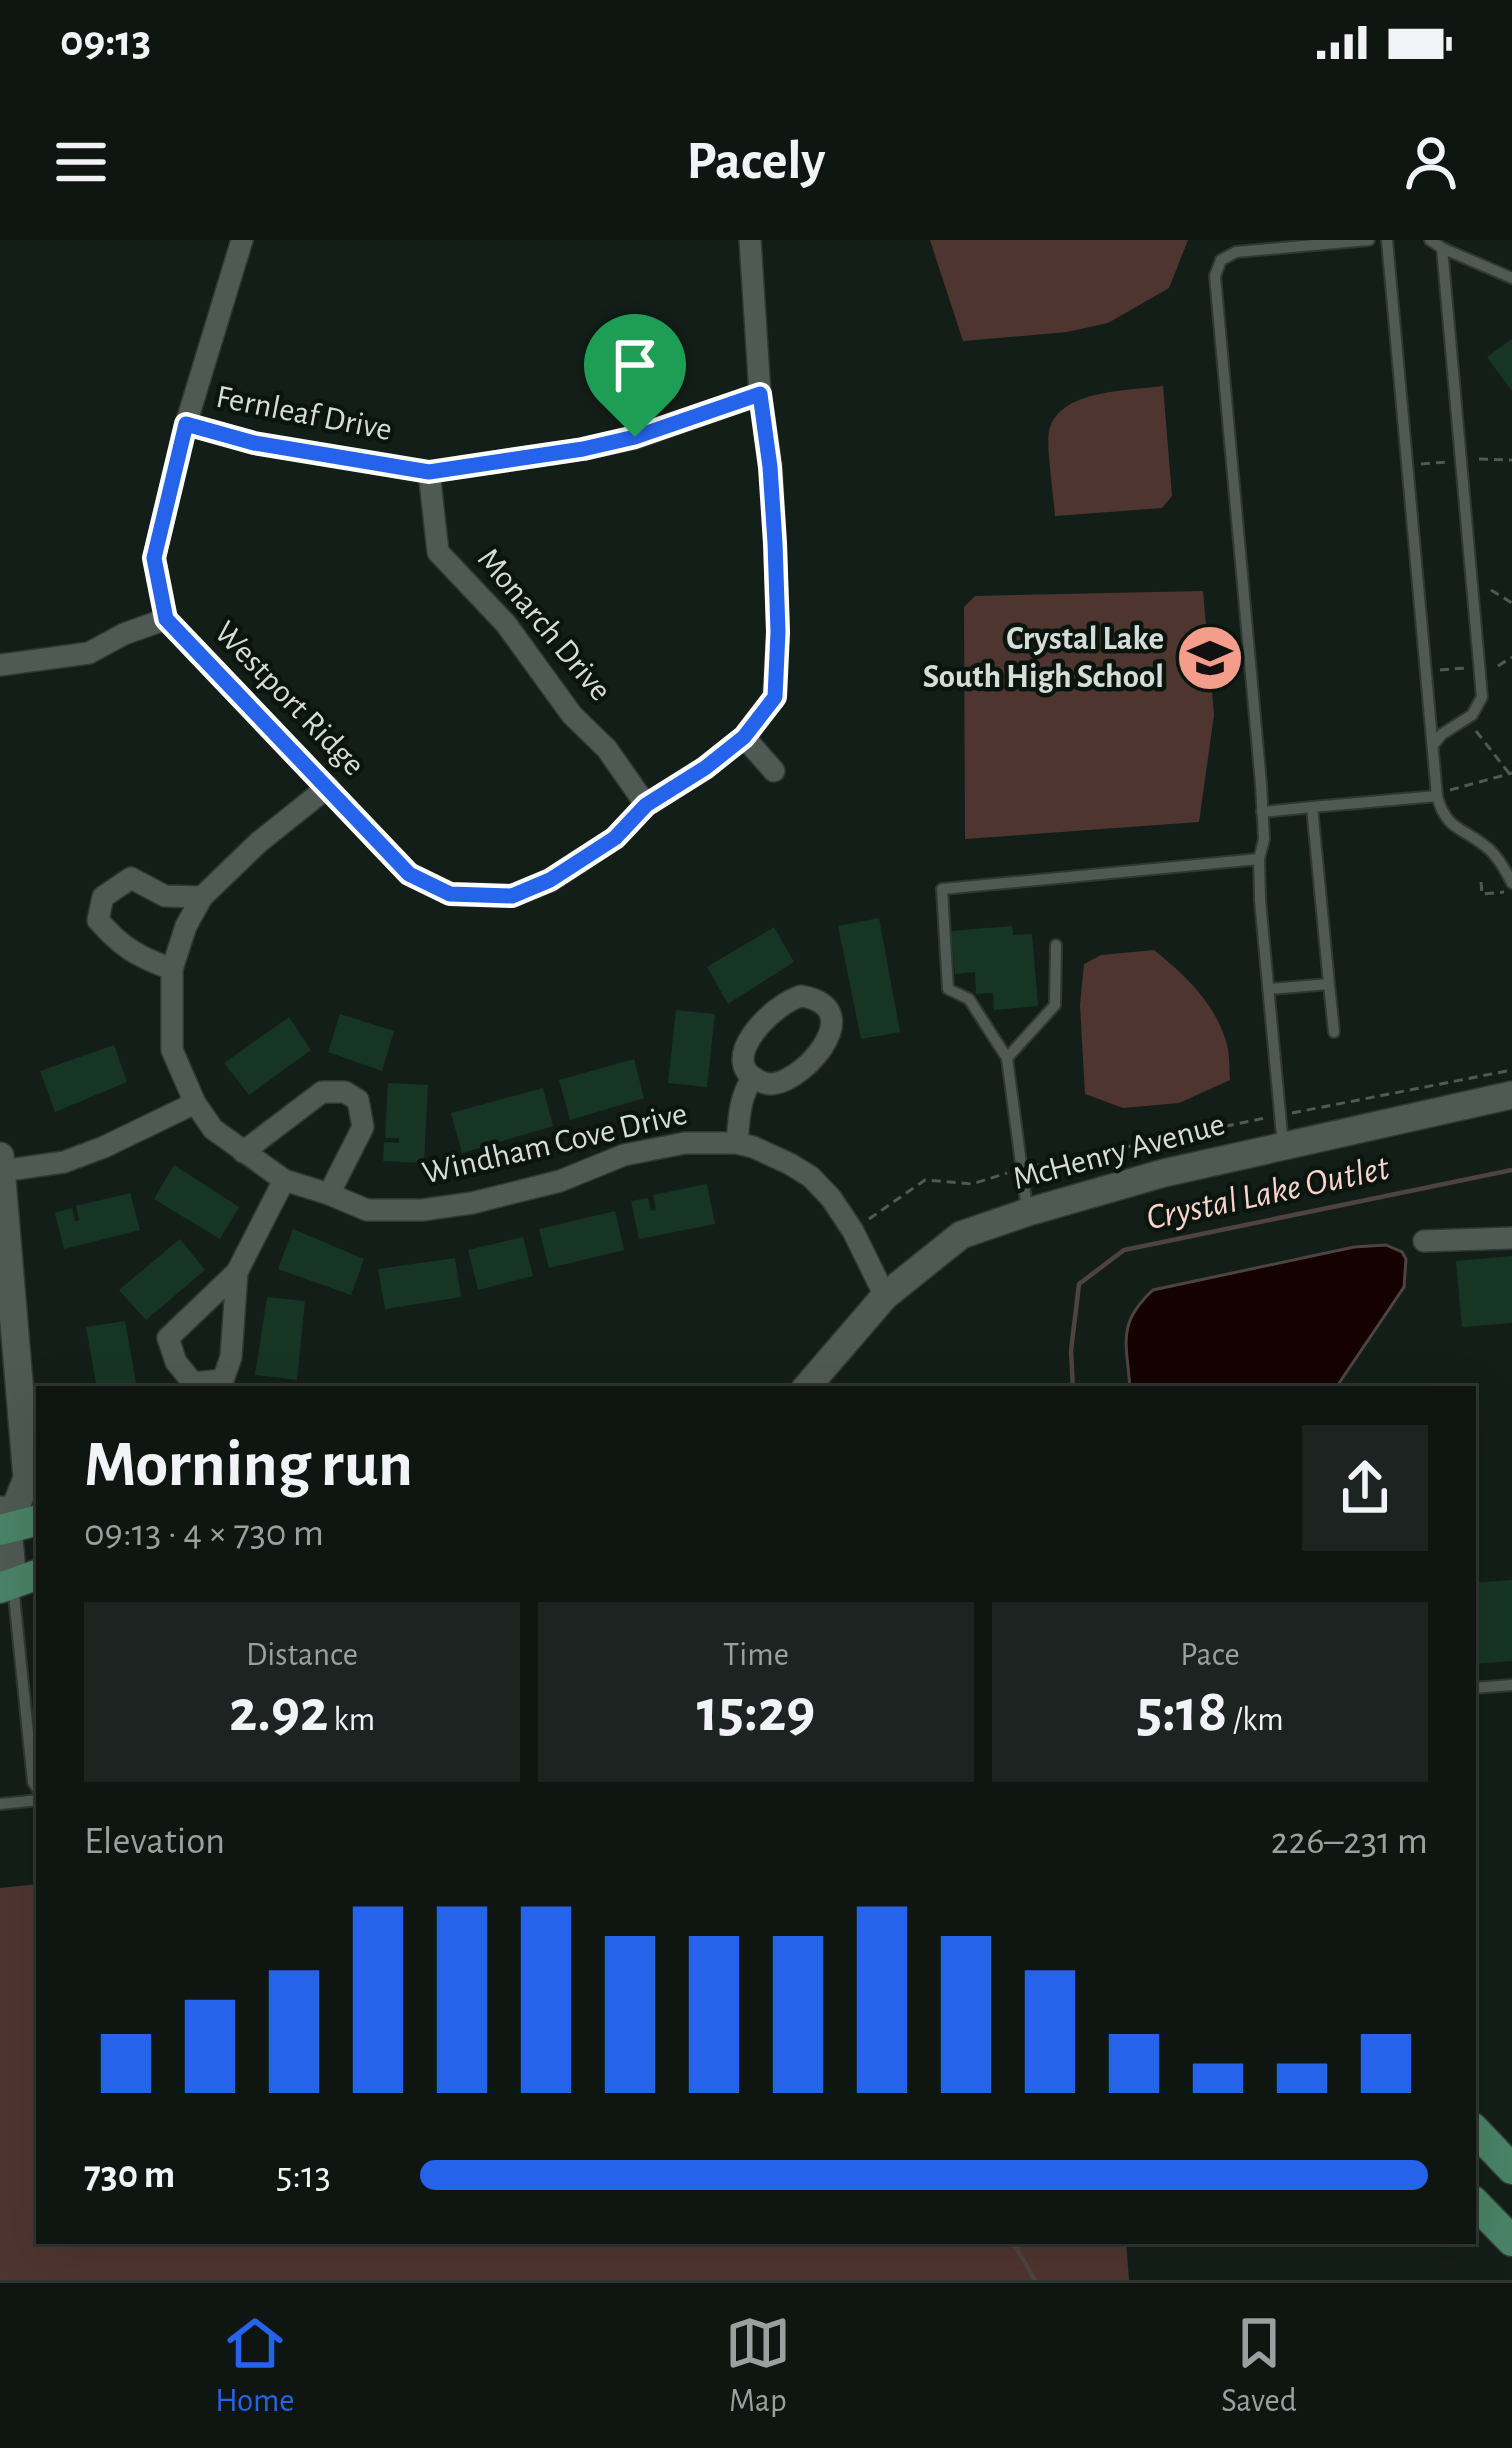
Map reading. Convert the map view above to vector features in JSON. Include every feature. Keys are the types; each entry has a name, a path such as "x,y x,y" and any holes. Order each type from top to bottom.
{"main road":[{"path":"3,1520 36,1520"},
{"path":"1476,2131 1512,2169"},
{"path":"1476,2203 1512,2241"}],"street":[{"path":"166,619 154,558 186,424 242,240"},
{"name":"Westport Ridge","path":"0,665 89,653 166,619 409,874 450,894 512,896 550,880 615,838 646,805 744,737 775,697 778,632 770,467 750,240"},
{"name":"Fernleaf Drive","path":"186,424 286,450 429,472 635,437 760,394"},
{"name":"Monarch Drive","path":"429,472 438,552 506,624 646,805"},
{"path":"744,737 774,771"},
{"name":"Windham Cove Drive","path":"328,787 259,842 202,897 186,926 172,969 172,1050 195,1103 213,1129 284,1180 367,1210 422,1210 472,1203 560,1181 624,1155 685,1143 737,1143 811,1177 853,1231 885,1296"},
{"path":"172,969 141,958 116,941 98,920 103,897 131,878 165,896 202,897"},
{"path":"801,996 822,1004 832,1025 824,1047 786,1082 774,1085 753,1077 743,1056 751,1035 789,999 801,996"},
{"path":"737,1143 740,1108 753,1077"},
{"path":"242,1152 322,1092 345,1092 358,1100 363,1127 328,1194"},
{"name":"McHenry Avenue","path":"808,1386 885,1296 961,1235 1164,1173 1512,1095"},
{"path":"1,1171 64,1162 104,1148 195,1103"},
{"path":"0,1156 27,1478 3,1520 17,1582"},
{"path":"237,1272 231,1357 223,1380 193,1383 176,1362 167,1338 237,1272 284,1180"},
{"path":"1424,1241 1512,1238"}],"lane":[{"path":"1283,1148 1260,900 1262,812 1215,276 1221,260 1236,252 1369,240"},
{"path":"1387,240 1442,812 1450,824 1502,863 1508,888"},
{"path":"1430,240 1512,278"},
{"path":"1433,745 1472,715 1482,697 1442,248"},
{"path":"1262,812 1443,793"},
{"path":"1312,807 1334,1032"},
{"path":"1028,1212 1007,1058 969,999 948,989 941,889 1259,859"},
{"path":"1007,1058 1055,1004 1056,945"},
{"path":"1269,989 1329,984"},
{"path":"17,1582 36,1786"},
{"path":"1476,1688 1512,1684"},
{"path":"0,1804 36,1800"}],"path":[{"path":"1478,459 1512,460"},
{"path":"1418,464 1449,461"},
{"path":"1491,590 1512,603"},
{"path":"1498,666 1512,657"},
{"path":"1436,670 1468,668"},
{"path":"1443,793 1511,775 1474,729"},
{"path":"1481,882 1482,894 1508,888"},
{"path":"1296,1112 1512,1070"},
{"path":"1039,1165 1266,1118"},
{"path":"853,1231 925,1180 972,1184 1006,1174"}],"shaded area":[{"path":"930,240 1188,240 1169,288 1108,323 1067,332 963,341"},
{"path":"1163,386 1172,496 1162,508 1055,516 1048,439 1055,418 1065,407 1096,395"},
{"path":"1203,591 1214,715 1199,822 965,839 964,607 975,596"},
{"path":"1154,950 1187,979 1214,1014 1227,1046 1230,1080 1179,1103 1123,1108 1085,1094 1080,1005 1084,964 1101,955"},
{"path":"1386,1245 1402,1252 1404,1287 1337,1386 1130,1386 1129,1324 1153,1290 1354,1247"},
{"path":"36,1884 36,2244 1126,2244 1129,2280 0,2280 0,1888"}],"building":[{"path":"1512,339 1512,391 1487,357"},
{"path":"879,918 900,1032 861,1039 838,926"},
{"path":"1012,926 1013,935 1032,934 1038,1006 994,1010 993,993 976,994 975,972 955,974 951,931"},
{"path":"774,927 794,962 728,1004 707,967"},
{"path":"676,1010 715,1014 707,1087 668,1083"},
{"path":"340,1014 394,1031 382,1071 328,1052"},
{"path":"289,1017 311,1050 249,1095 224,1063"},
{"path":"114,1045 127,1082 55,1112 40,1071"},
{"path":"634,1059 644,1098 570,1120 559,1080"},
{"path":"388,1083 428,1085 424,1163 383,1161 384,1142 399,1143 399,1138 385,1138"},
{"path":"543,1088 553,1126 462,1153 451,1113"},
{"path":"174,1165 239,1207 220,1239 154,1199"},
{"path":"707,1184 715,1224 639,1239 631,1201 648,1198 651,1211 656,1210 653,1195"},
{"path":"130,1193 140,1230 64,1249 55,1213 72,1208 75,1221 79,1220 76,1206"},
{"path":"615,1211 624,1250 549,1268 539,1229"},
{"path":"293,1229 364,1259 351,1295 278,1269"},
{"path":"523,1237 533,1276 478,1290 468,1250"},
{"path":"180,1239 205,1270 146,1320 119,1290"},
{"path":"1512,1256 1512,1323 1462,1327 1456,1261"},
{"path":"455,1258 461,1297 385,1309 378,1269"},
{"path":"267,1297 305,1301 297,1380 255,1375"},
{"path":"125,1321 136,1386 96,1386 86,1327"},
{"path":"1512,1580 1512,1661 1476,1664 1476,1583"}],"waterway":[{"name":"Crystal Lake Outlet","path":"1073,1386 1071,1351 1079,1284 1124,1250 1512,1170"},
{"name":"Crystal Lake Outlet","path":"1014,2244 1035,2280"}],"place":[{"name":"Crystal Lake South High School","path":"1210,658"}],"route":[{"path":"760,394 775,543 775,697 744,737 646,805 615,838 550,880 512,896 450,894 409,874 166,619 154,558 186,424 303,453 429,472 635,437 760,394"}]}
